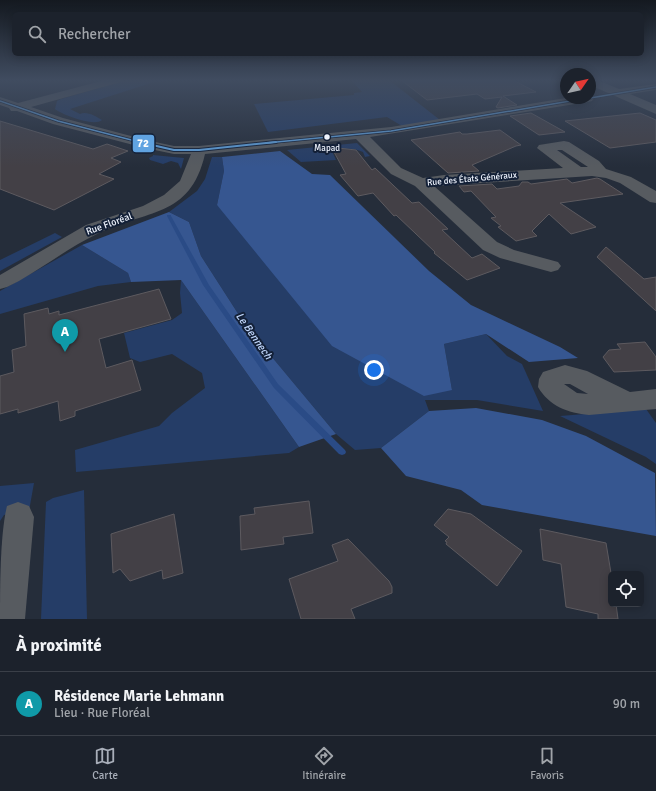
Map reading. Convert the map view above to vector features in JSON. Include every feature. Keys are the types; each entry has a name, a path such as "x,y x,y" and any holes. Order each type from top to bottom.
{"street":[{"path":"23,109 47,118 158,148 199,150 360,135 522,109"},
{"path":"47,118 48,109"},
{"name":"Rue des États Généraux","path":"360,135 396,171 421,183 444,180 577,171 602,172 625,178 656,198"},
{"name":"Rue des États Généraux","path":"577,171 544,148 564,145 594,164 602,172"},
{"name":"Rue Floréal","path":"0,283 94,228 148,210 168,200 181,190 191,177 199,150"},
{"path":"421,183 490,246 507,254 551,266"},
{"path":"626,401 656,399"},
{"path":"7,619 18,517"}],"shaded area":[{"path":"55,109 70,109 80,114 91,114 102,120 98,122 86,121"},
{"path":"256,109 426,109 440,120 402,126 387,117 268,132"},
{"path":"357,143 370,156 365,157 363,152 354,149 347,149 332,151 336,160 301,162 287,150"},
{"path":"280,151 312,174 330,175 429,271 471,305 560,347 578,358 529,362 486,334 444,344 452,390 424,396 332,346 217,205 224,171 222,157"},
{"path":"153,155 184,158 181,169 178,163 171,161 163,164 150,160 149,158"},
{"path":"212,157 222,157 224,171 217,205 452,390 444,344 486,334 507,356 522,364 543,411 477,400 425,400 429,411 381,448 355,450 336,434 246,326 201,256 189,222 169,212 197,191 205,179"},
{"path":"169,212 189,222 201,256 246,326 336,434 299,447 181,280 131,282 128,273 82,245"},
{"path":"55,233 62,237 0,271 0,260"},
{"path":"82,245 128,273 131,282 98,286 0,314 0,291"},
{"path":"181,280 299,447 289,453 76,472 75,450 159,426 172,413 205,388 202,373 172,354 140,362 130,358 124,333 172,320 182,313 180,293"},
{"path":"476,408 542,420 586,436 655,473 656,536 482,505 461,490 406,476 381,448 429,411"},
{"path":"646,409 656,423 656,464 646,457 560,416"},
{"path":"34,483 29,511 4,515 0,521 0,486"},
{"path":"84,490 87,619 41,619 46,502 53,498"}],"building":[{"path":"531,113 565,132 539,135 510,116"},
{"path":"640,113 656,120 656,142 610,148 565,121"},
{"path":"0,121 93,149 107,144 128,151 111,158 121,162 99,174 114,179 54,210 0,189"},
{"path":"500,130 521,145 472,165 479,171 448,173 411,140 460,132 462,134 467,134"},
{"path":"338,148 356,150 372,170 375,168 412,203 419,202 448,229 442,230 472,258 482,254 500,268 467,280 434,253 435,252 396,215 394,216 373,193 358,196 340,175 346,174 334,152 340,151"},
{"path":"597,178 623,194 560,203 596,227 571,234 549,214 532,231 537,236 516,241 498,227 501,226 491,218 496,217 471,191 464,192 459,186 492,184 497,189 519,186 522,182 528,182 531,184 567,179 572,183"},
{"path":"606,247 644,279 656,277 656,311 597,257"},
{"path":"159,289 171,319 99,339 106,368 132,360 141,390 75,411 75,416 60,421 58,401 18,413 18,409 0,414 0,376 14,372 12,350 26,346 24,314 48,308 49,314 59,311 59,315"},
{"path":"645,342 656,357 656,370 614,372 603,357 609,350 621,349 617,344"},
{"path":"309,501 313,533 283,537 284,544 241,550 240,516 255,514 254,508"},
{"path":"448,509 471,514 522,551 497,586 446,544 447,542 445,541 449,537 434,525"},
{"path":"174,514 183,573 163,579 162,570 130,581 120,569 113,573 111,534"},
{"path":"540,529 606,543 611,571 608,571 608,607 616,607 618,619 598,619 598,614 566,607 561,564 543,560"},
{"path":"348,539 389,581 392,587 392,593 351,609 355,619 301,619 289,579 338,561 332,545"}],"waterway":[{"name":"Le Bennech","path":"169,216 206,285 276,386 342,452"}],"transit line":[{"name":"72","path":"23,109 58,121 145,144 174,150 199,150 391,131 523,109"}],"place":[{"name":"Mapad","path":"327,137"},
{"name":"Résidence Marie Lehmann","path":"65,352"}]}
